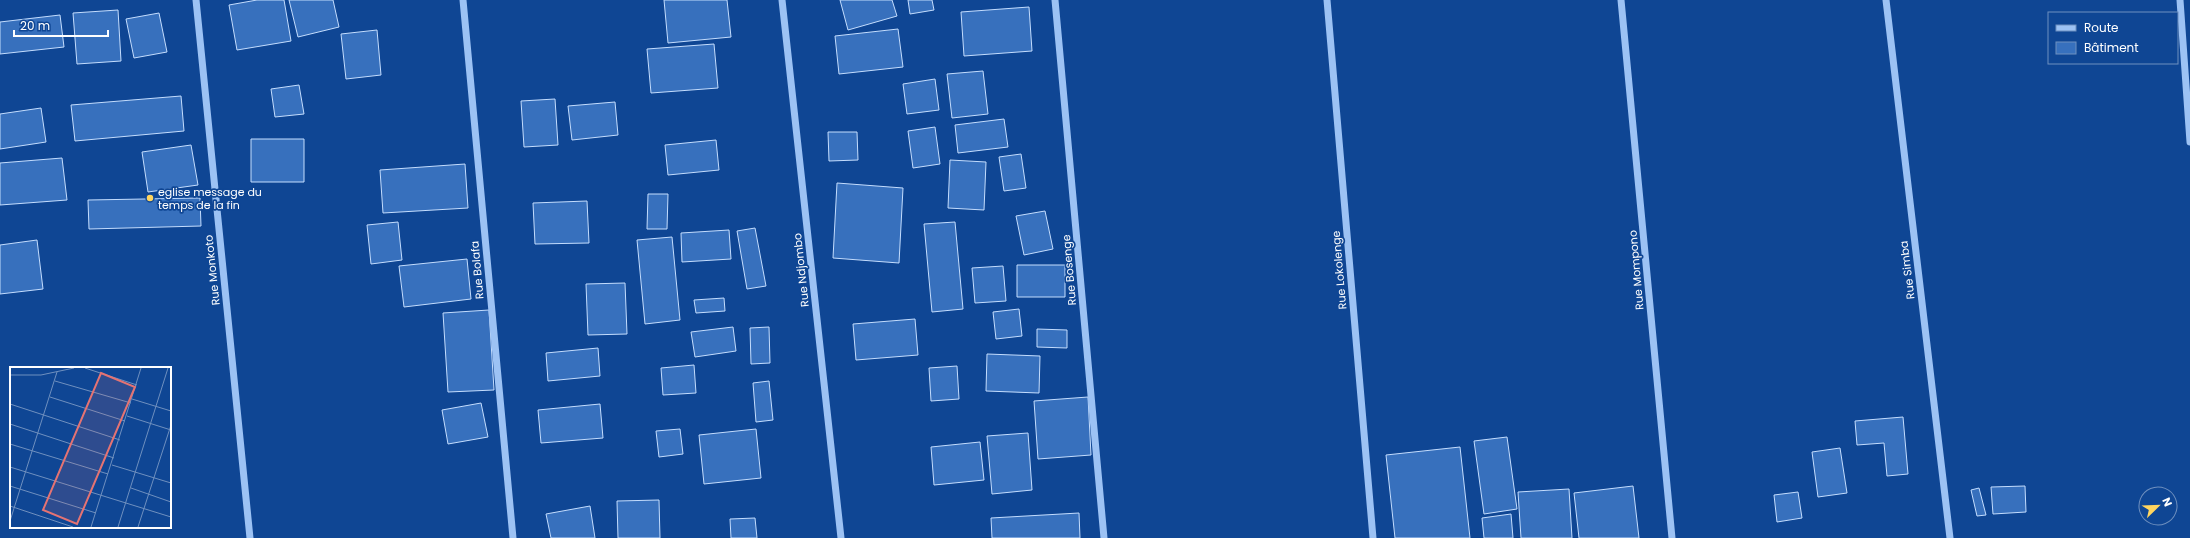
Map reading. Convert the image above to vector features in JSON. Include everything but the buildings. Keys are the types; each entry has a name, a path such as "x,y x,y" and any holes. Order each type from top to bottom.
{"street":[{"name":"Rue Monkoto","path":"196,0 250,538"},
{"name":"Rue Bolafa","path":"463,0 513,538"},
{"name":"Rue Ndjombo","path":"782,0 841,538"},
{"name":"Rue Bosenge","path":"1055,0 1104,538"},
{"name":"Rue Lokolenge","path":"1327,0 1373,538"},
{"name":"Rue Mompono","path":"1621,0 1672,538"},
{"name":"Rue Simba","path":"1886,0 1950,538"},
{"path":"2180,0 2190,142"}],"place":[{"name":"eglise message du temps de la fin","path":"150,198"}]}
